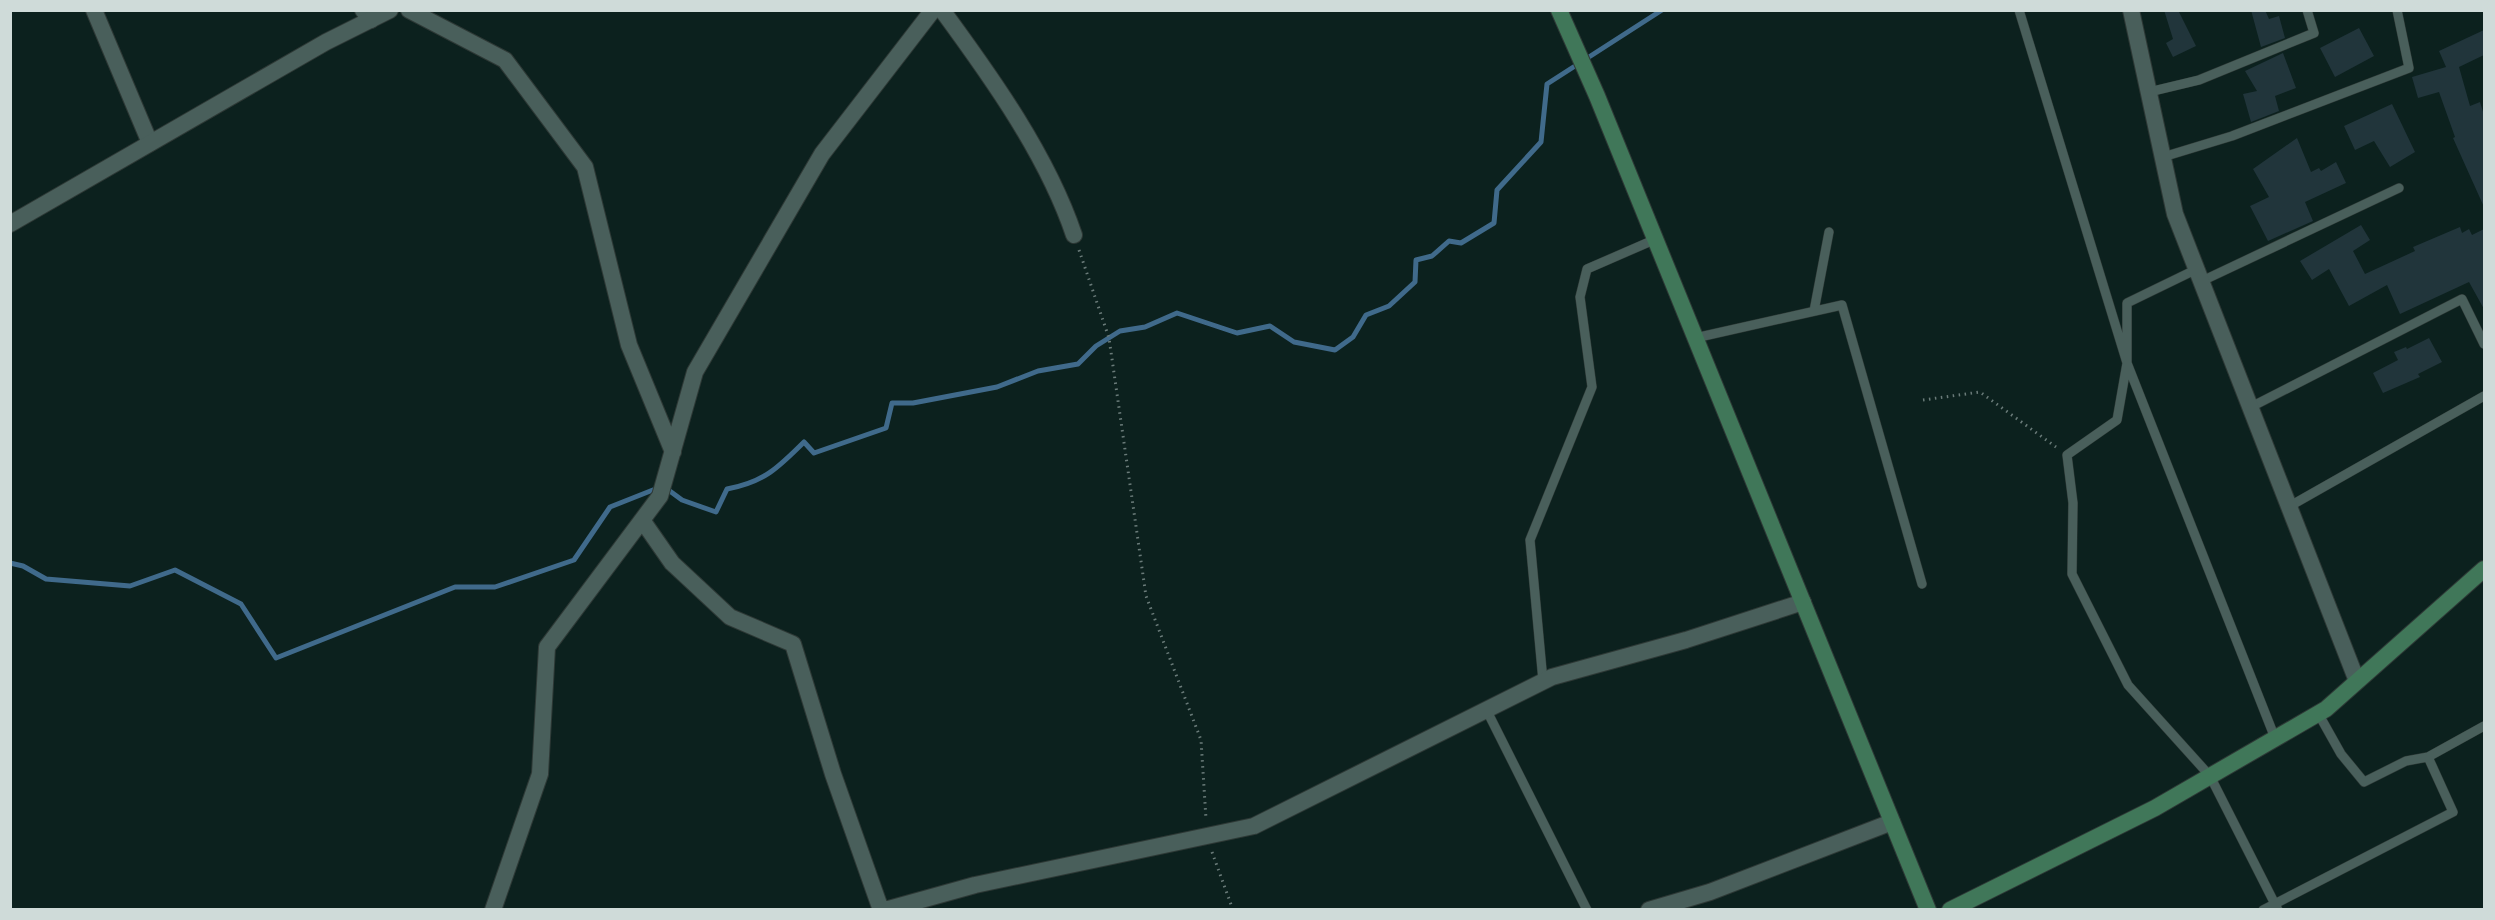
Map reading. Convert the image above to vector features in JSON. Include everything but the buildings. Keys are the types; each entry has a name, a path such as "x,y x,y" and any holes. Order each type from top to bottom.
{"main road":[{"path":"1559,10 1656,239 1928,909"},
{"path":"1950,909 2155,807 2318,713 2484,569"}],"street":[{"path":"94,10 150,143"},
{"path":"10,224 326,42 367,15 390,10"},
{"path":"409,10 504,60 585,167 629,345 673,452"},
{"path":"493,909 540,774 547,647 660,496 695,372 822,154 933,10"},
{"path":"942,10 997,85 1064,204 1074,235"},
{"path":"2131,10 2175,214 2357,681"},
{"path":"642,520 672,563 730,617 793,644 832,774 883,909 975,885 1254,826 1552,676 1686,640 1803,602"},
{"path":"1649,909 1710,892 1892,822"}],"lane":[{"path":"2019,10 2127,363 2275,738"},
{"path":"2149,92 2199,80 2314,33 2307,10"},
{"path":"2163,157 2232,136 2409,68 2397,10"},
{"path":"2276,907 2210,776 2128,685 2072,574 2073,503 2067,455 2117,420 2127,363 2127,303 2200,275 2400,188"},
{"path":"1814,311 1829,232"},
{"path":"1543,681 1530,540 1592,387 1580,297 1587,270 1656,239"},
{"path":"2251,407 2462,299 2484,344"},
{"path":"1695,338 1842,305 1922,584"},
{"path":"2290,506 2484,396"},
{"path":"1486,709 1587,909"},
{"path":"2318,713 2341,754 2364,782 2406,761 2428,757 2484,726"},
{"path":"2263,909 2276,907 2453,812 2428,757"}],"path":[{"path":"1074,235 1109,338 1146,596 1201,740 1207,836 1233,909"},
{"path":"1923,400 1980,392 2067,455"}],"waterway":[{"path":"10,563 23,566 46,579 130,586 175,570 241,604 276,658 455,587 495,587 574,560 610,507 663,486 682,500 716,512 727,489 751,482 770,473 804,442 814,453 886,428 892,403 913,403 997,387 1038,371 1078,364 1096,346 1120,331 1145,327 1177,313 1237,333 1270,326 1294,342 1335,350 1353,337 1366,315 1389,306 1415,282 1416,260 1432,256 1449,241 1461,243 1494,223 1497,190 1541,142 1547,84 1662,10"}]}
